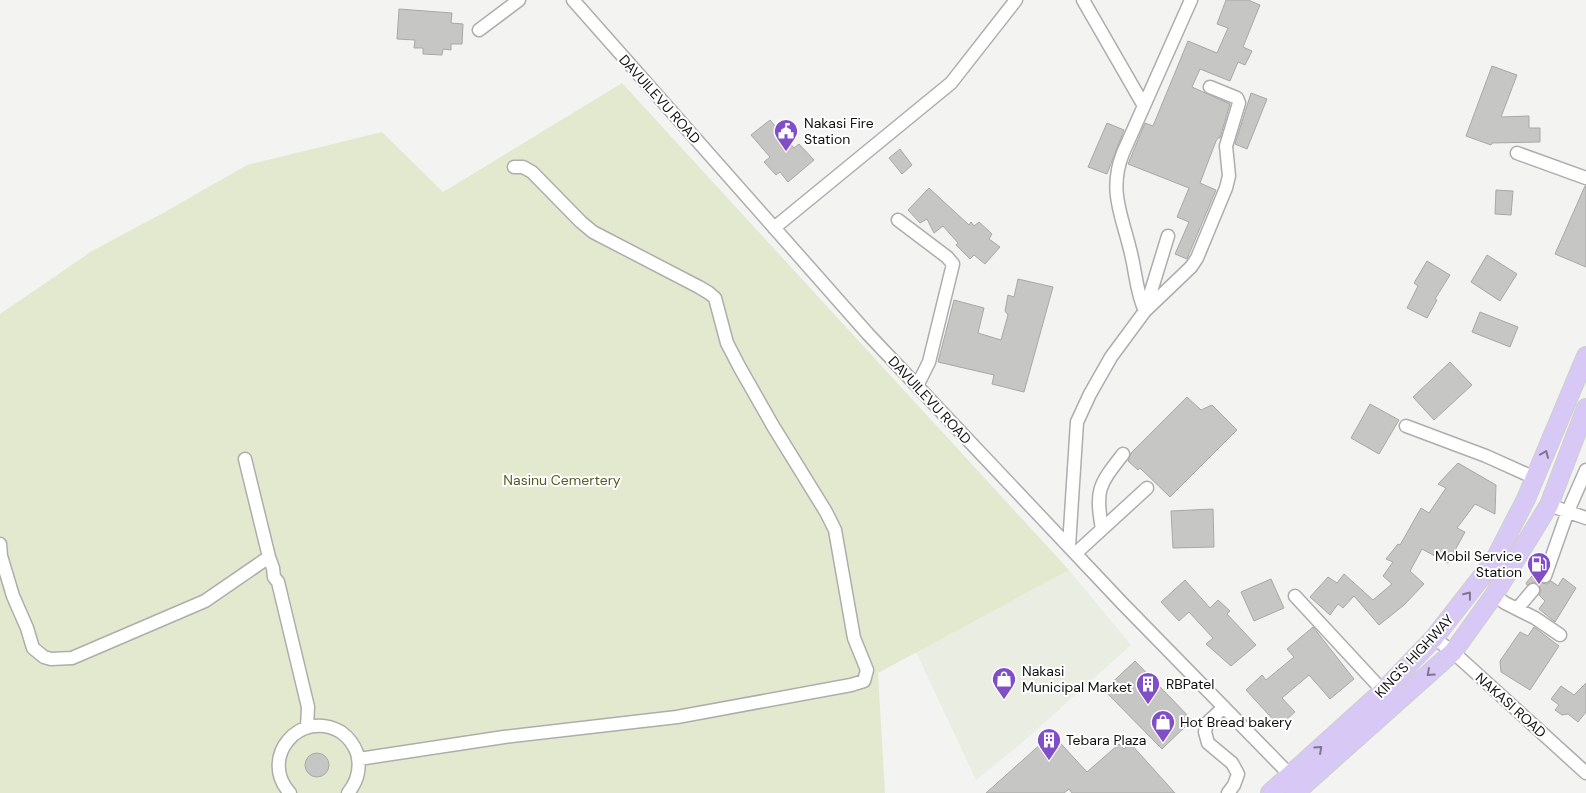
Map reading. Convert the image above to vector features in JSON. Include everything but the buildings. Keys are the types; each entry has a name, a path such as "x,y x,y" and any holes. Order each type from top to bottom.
{"highway":[{"name":"KING'S HIGHWAY","path":"1296,785 1434,638 1494,561 1526,499 1586,356"},
{"name":"KING'S HIGHWAY","path":"1270,793 1296,785 1453,652 1494,595 1548,505 1586,408"}],"street":[{"path":"479,30 519,0"},
{"name":"DAVUILEVU ROAD","path":"573,0 868,334 1296,785"},
{"path":"774,228 951,84 1016,0"},
{"path":"1083,0 1144,106"},
{"path":"1145,311 1138,292 1132,257 1118,208 1116,184 1119,163 1191,0"},
{"path":"1072,550 1077,422 1111,357 1145,311 1191,267 1197,258 1226,188 1229,176 1226,146 1239,103 1237,98 1210,87"},
{"path":"1517,153 1586,178"},
{"path":"359,759 504,737 668,719 836,689 864,681 867,670 854,638 835,530 826,512 772,426 736,360 728,343 715,298 699,287 593,232 532,172 524,167 514,167"},
{"path":"898,220 947,257 953,264 929,362 917,386"},
{"path":"1145,311 1168,236"},
{"path":"1406,426 1486,456 1535,478"},
{"path":"1102,529 1099,493 1104,479 1123,454"},
{"path":"245,459 274,577 280,588 308,707 307,727"},
{"path":"1545,576 1568,511 1586,470"},
{"path":"1072,550 1102,529 1147,488"},
{"path":"1548,505 1586,518"},
{"path":"0,544 1,556 13,596 27,628 33,648 44,657 51,659 72,658 205,601 269,557"},
{"path":"1517,609 1533,590"},
{"path":"1494,595 1535,618 1560,635"},
{"path":"1295,596 1383,691"},
{"name":"NAKASI ROAD","path":"1434,638 1453,652 1586,773"},
{"path":"1224,707 1207,723 1205,732 1208,743 1232,763 1238,774 1234,785 1228,793"},
{"path":"287,792 279,769 281,751 291,736 307,727 326,726 344,734 356,750 359,759 358,774 352,791"}],"shaded area":[{"name":"Nakasi Municipal Market","path":"1069,570 1131,645 1024,741 976,780 916,652"}],"green space":[{"name":"Nasinu Cemertery","path":"622,83 1069,570 878,673 885,793 0,793 0,314 92,251 247,165 382,132 443,192"}],"place":[{"name":"Nakasi Fire Station","path":"786,152"},
{"name":"Mobil Service Station","path":"1539,585"},
{"name":"Nakasi Municipal Market","path":"1004,700"},
{"name":"RBPatel","path":"1148,705"},
{"name":"Hot Bread bakery","path":"1163,743"},
{"name":"Tebara Plaza","path":"1049,761"}]}
